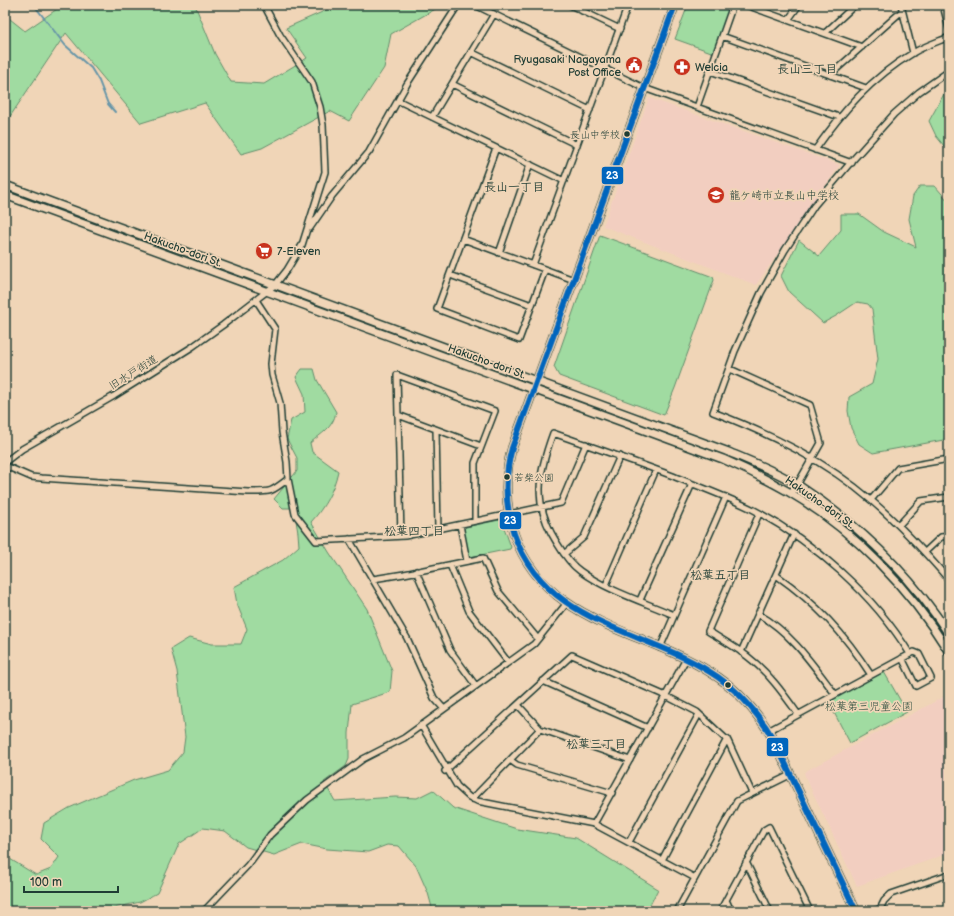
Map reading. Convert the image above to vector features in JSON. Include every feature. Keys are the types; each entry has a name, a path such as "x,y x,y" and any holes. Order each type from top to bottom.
{"main road":[{"path":"675,5 509,459 506,484 509,514 516,539 528,564 548,589 566,604 593,618 686,659 710,672 748,703 768,731 856,911"},
{"name":"Hakucho-dori St.","path":"5,185 537,380 755,463 797,485 842,517 882,552 904,574 949,634"},
{"name":"Hakucho-dori St.","path":"5,196 723,460 750,472 790,492 836,525 874,558 896,580 918,606 949,652"}],"street":[{"path":"264,5 280,34 312,82 320,107 325,144 325,172 313,208 307,233"},
{"path":"307,233 332,196 369,152 407,84 458,5"},
{"path":"475,5 644,88 852,163"},
{"path":"570,5 620,29"},
{"path":"582,11 585,5"},
{"path":"533,265 606,69 628,5"},
{"path":"697,107 733,5"},
{"path":"748,5 862,47"},
{"path":"788,20 800,5"},
{"path":"825,33 855,5"},
{"path":"901,5 913,53"},
{"path":"943,5 949,29"},
{"path":"830,75 902,11"},
{"path":"432,117 494,14"},
{"path":"722,36 866,88"},
{"path":"815,150 839,117 866,88 881,75 913,53 949,37"},
{"path":"471,52 590,110"},
{"path":"710,71 839,117"},
{"path":"949,71 904,105 814,206 785,250 761,294 735,351 714,412 759,430 812,459 851,485 871,500 899,525 949,580"},
{"path":"452,84 577,145"},
{"path":"399,100 564,181"},
{"path":"496,148 437,309 519,340 546,270"},
{"path":"499,253 530,164"},
{"name":"旧水戸街道","path":"5,462 22,449 114,396 192,347 267,292 275,285 287,270 302,245 307,233"},
{"path":"463,239 574,280"},
{"path":"450,275 532,305"},
{"path":"256,300 275,329 272,375 280,404 288,479 295,514 316,541 401,536 561,503 586,444"},
{"path":"730,369 810,405 820,443 797,485 790,492"},
{"path":"401,536 397,375 495,411 475,462 475,521"},
{"path":"398,415 481,446"},
{"path":"436,430 438,529"},
{"path":"674,615 606,586 579,570 564,554 553,538 541,508 540,482 544,458 553,433 620,456 726,497 794,534 821,555 856,587 884,617 910,654"},
{"path":"564,554 584,538 620,456"},
{"path":"871,500 898,468 949,459"},
{"path":"5,465 31,477 248,492 272,491 288,479"},
{"path":"606,586 656,470"},
{"path":"640,600 692,484"},
{"path":"660,648 726,497"},
{"path":"899,525 921,501 949,497"},
{"path":"759,514 708,631 741,652 760,668 782,691 798,714"},
{"path":"460,525 467,561"},
{"path":"741,652 794,534"},
{"path":"925,552 941,537 949,536"},
{"path":"349,539 407,638 434,698 444,709"},
{"path":"373,579 483,558 498,591 538,639"},
{"path":"450,564 469,611 508,662"},
{"path":"416,572 450,650 476,686"},
{"path":"776,576 816,606 858,654 870,675"},
{"path":"204,911 248,865 270,835 307,800 363,759 404,738 534,644 566,604"},
{"path":"758,614 766,618 785,633 798,646 835,694"},
{"path":"768,731 870,675 902,658 914,652 919,654 931,678 916,686 902,658"},
{"path":"446,770 572,655 666,696 699,714 727,740 752,793"},
{"path":"594,824 686,659"},
{"path":"543,681 648,728"},
{"path":"518,705 540,729 630,760"},
{"path":"629,842 699,714"},
{"path":"422,725 446,770 457,786 472,798 481,802 594,824 695,878"},
{"path":"472,798 540,729"},
{"path":"662,860 727,740"},
{"path":"510,760 517,765 612,793"},
{"path":"677,911 737,800 790,775"},
{"path":"720,911 764,830 770,827 810,911"},
{"path":"746,862 770,911"},
{"path":"880,909 884,901 891,894 949,874"},
{"path":"726,900 731,911"},
{"path":"873,911 880,909 886,911"}],"shaded area":[{"name":"龍ケ崎市立長山中学校","path":"649,98 840,165 756,285 603,226"},
{"path":"949,694 949,853 857,886 804,772"}],"green space":[{"path":"63,5 195,5 215,54 231,82 264,84 307,58 286,28 338,5 441,5 391,34 384,68 349,121 330,111 262,148 241,154 205,103 141,123 66,33 9,118 5,120 5,15 25,31"},
{"path":"688,5 731,5 714,53 675,39"},
{"path":"949,85 949,152 936,136 929,121"},
{"path":"920,186 935,186 949,202 949,439 873,453 859,444 851,428 848,411 849,397 872,384 878,359 872,309 868,304 857,302 823,323 789,292 781,276 799,240 819,256 841,230 841,214 859,214 884,232 916,247 909,219 913,196"},
{"path":"600,235 713,277 714,280 664,415 559,376 554,367"},
{"path":"302,369 314,369 317,380 336,412 335,418 330,426 310,443 312,452 338,471 328,498 311,522 367,609 392,671 390,692 352,704 349,733 349,759 346,766 324,782 335,801 395,797 417,798 433,790 453,808 517,829 576,838 658,889 647,911 433,911 428,893 416,866 399,846 387,845 368,852 327,849 302,844 274,855 246,847 225,831 203,828 179,844 157,893 140,902 101,911 5,911 5,856 36,875 51,869 59,857 41,839 44,823 69,808 134,780 168,770 183,752 185,737 177,671 171,649 189,638 212,644 241,644 247,629 237,604 234,587 283,560 299,546 294,508 283,508 274,499 297,471 297,458 287,439 291,420 305,412 304,394 296,377"},
{"path":"499,520 502,522 511,547 510,549 471,557 468,555 463,530 466,527"},
{"name":"松葉第三児童公園","path":"884,672 907,712 850,743 828,701"}],"waterway":[{"path":"34,5 65,45 91,68 99,81 108,104 115,112"}],"transit line":[{"name":"23","path":"675,5 512,448 509,459 507,481 507,502 509,513 514,534 528,564 548,587 571,606 625,633 683,657 710,672 730,686 755,712 775,742 856,911"}],"place":[{"name":"Ryugasaki Nagayama Post Office","path":"634,65"},
{"name":"Welcia","path":"682,67"},
{"name":"長山中学校","path":"627,134"},
{"name":"龍ケ崎市立長山中学校","path":"716,195"},
{"name":"7-Eleven","path":"264,251"},
{"name":"若柴公園","path":"507,477"}],"district":[{"name":"長山三丁目","path":"807,69"},
{"name":"長山一丁目","path":"514,187"},
{"name":"松葉四丁目","path":"414,531"},
{"name":"松葉五丁目","path":"720,575"},
{"name":"松葉三丁目","path":"596,744"}]}
